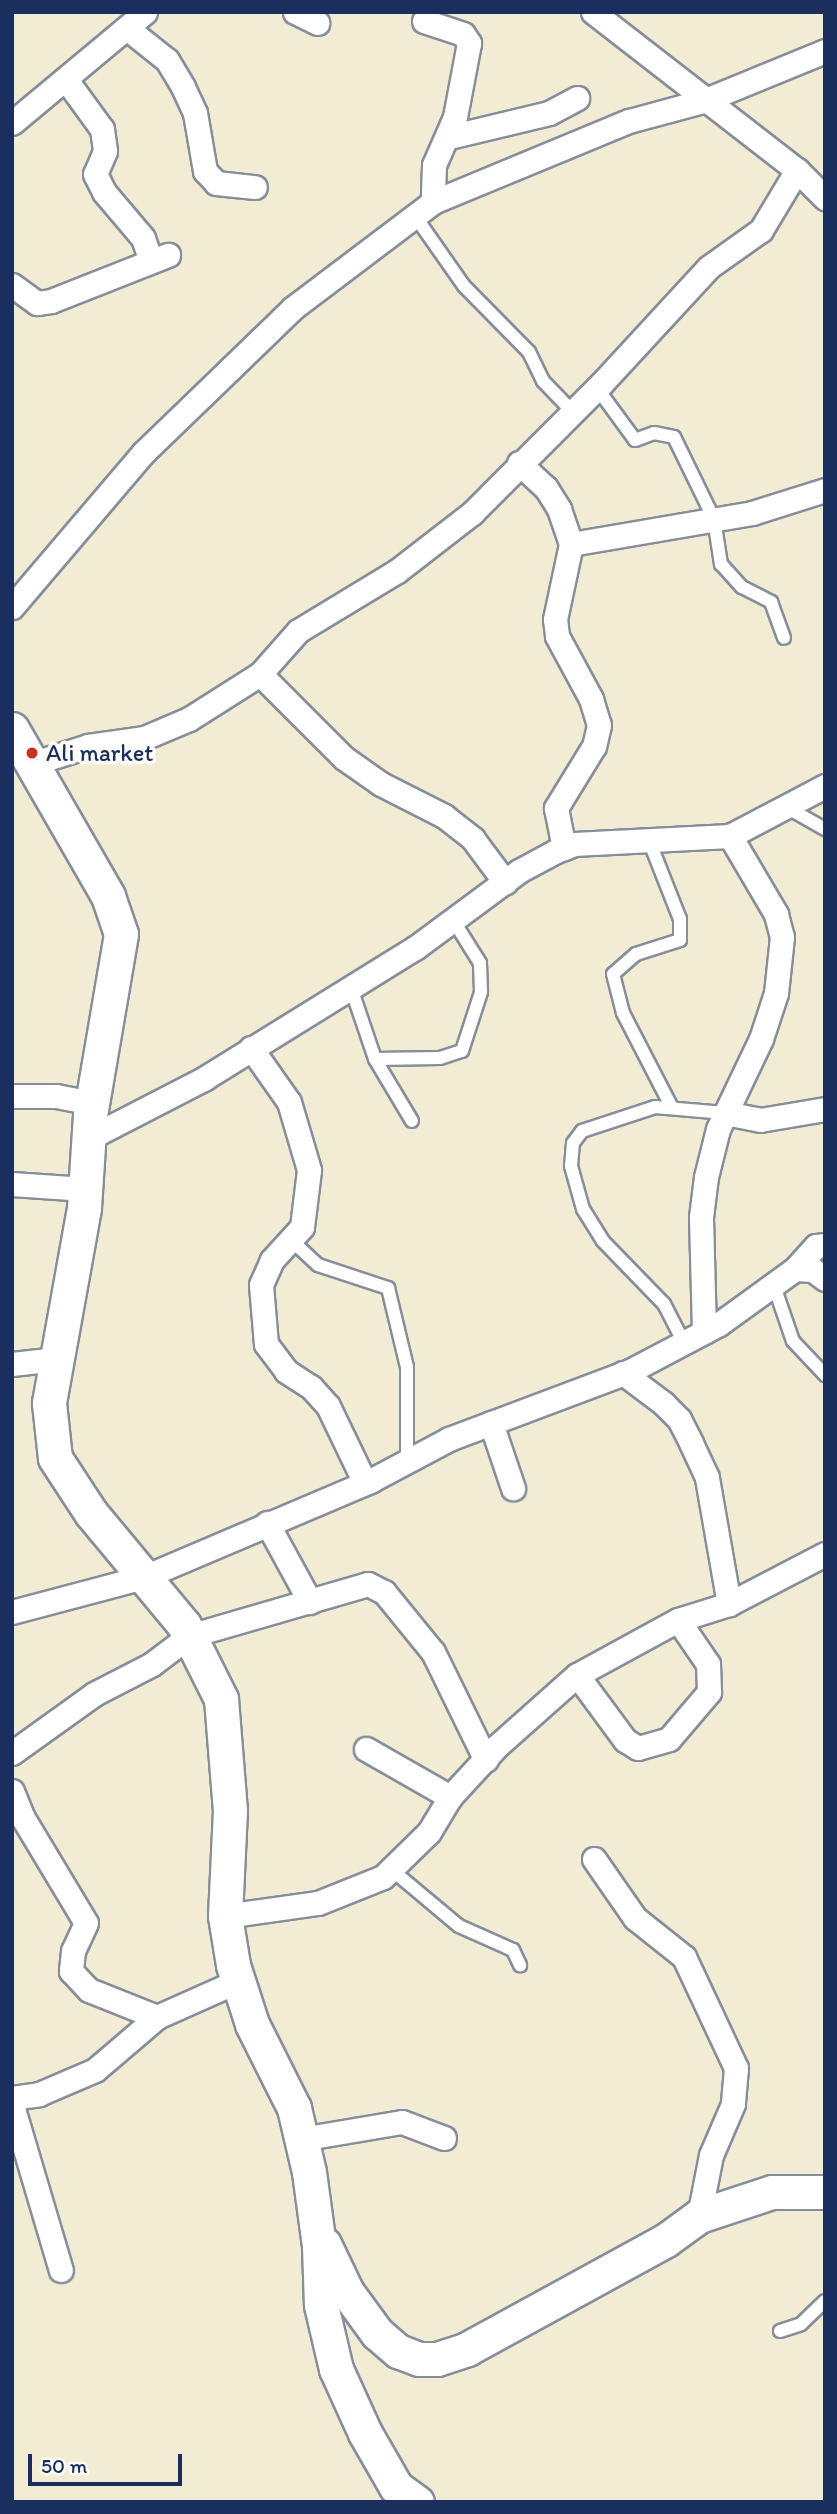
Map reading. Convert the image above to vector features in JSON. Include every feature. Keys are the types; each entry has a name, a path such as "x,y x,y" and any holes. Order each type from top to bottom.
{"street":[{"path":"12,123 67,80 145,12"},
{"path":"295,12 318,23"},
{"path":"593,12 703,101 797,170 825,198"},
{"path":"424,20 463,34 469,43 449,137 434,165 424,209"},
{"path":"128,29 167,60 183,87 195,113 205,171 216,183 255,187"},
{"path":"12,607 143,453 230,368 293,309 424,209 629,121 703,101 825,51"},
{"path":"12,285 37,303 51,301 160,258 104,192 95,174 105,151 102,129 67,80"},
{"path":"449,137 549,113 577,98"},
{"path":"34,763 88,746 144,738 189,719 260,674 298,631 397,570 472,513 519,463 597,388 709,267 761,230 797,170"},
{"path":"519,463 546,488 559,509 571,544 555,619 557,636 592,699 599,725 594,746 556,808 564,848"},
{"path":"571,544 714,519 825,490"},
{"path":"260,674 344,758 381,784 444,816 473,839 505,882"},
{"path":"12,729 34,763 108,896 121,934 92,1103 85,1189 49,1403 55,1458 91,1513 189,1636 221,1699 230,1810 226,1916 238,1981 252,2024 294,2108 317,2229 321,2305 337,2369 365,2434 396,2487 417,2502"},
{"path":"89,1138 169,1098 349,985 415,948 505,882 564,848 730,836 788,808 825,786"},
{"path":"694,1338 701,1217 712,1147 725,1113 761,1039 776,993 782,937 776,914 730,836"},
{"path":"251,1048 289,1102 310,1170 302,1227 272,1260 261,1285 265,1344 286,1371 311,1387 328,1406 365,1483"},
{"path":"12,1096 56,1096 92,1103"},
{"path":"725,1113 760,1120 825,1109"},
{"path":"12,1184 85,1189"},
{"path":"12,1612 144,1577 365,1483 491,1423 623,1373 694,1338 795,1269 816,1246 825,1245"},
{"path":"795,1269 804,1268 825,1279"},
{"path":"12,1364 57,1359"},
{"path":"623,1373 671,1411 691,1443 707,1478 729,1604"},
{"path":"491,1423 513,1488"},
{"path":"267,1523 310,1602"},
{"path":"226,1916 318,1903 364,1888 392,1870 429,1832 450,1797 577,1675 678,1620 729,1604 825,1554"},
{"path":"12,1753 94,1694 152,1664 189,1636 368,1584 384,1592 433,1653 486,1760"},
{"path":"577,1675 625,1740 638,1748 668,1739 709,1692 708,1664 678,1620"},
{"path":"366,1749 450,1797"},
{"path":"12,1791 23,1818 86,1923 73,1951 71,1971 89,1990 157,2017"},
{"path":"594,1859 635,1918 684,1957 736,2068 733,2104 711,2155 699,2217"},
{"path":"12,2098 39,2094 94,2070 157,2017 238,1981"},
{"path":"12,2105 61,2270"},
{"path":"301,2139 402,2122 444,2138"},
{"path":"317,2229 347,2292 377,2333 398,2351 419,2359 437,2359 467,2348 666,2240 699,2217 772,2192 825,2192"}],"lane":[{"path":"424,209 464,286 529,352 543,382 572,411"},
{"path":"597,388 635,440 654,433 674,437 714,519 721,564 742,587 771,602 784,638"},
{"path":"788,808 825,829"},
{"path":"650,843 680,919 680,940 636,954 613,974 623,1013 672,1108"},
{"path":"374,1059 440,1058 462,1051 481,992 480,962 453,920"},
{"path":"349,985 374,1059 412,1121"},
{"path":"694,1338 603,1241 583,1209 572,1166 573,1143 582,1131 655,1107 725,1113"},
{"path":"290,1239 318,1265 388,1288 407,1367 407,1461"},
{"path":"773,1283 793,1341 825,1375"},
{"path":"392,1870 459,1926 513,1950 520,1965"},
{"path":"780,2332 801,2324 825,2301"}],"place":[{"name":"Ali market","path":"32,753"}]}
